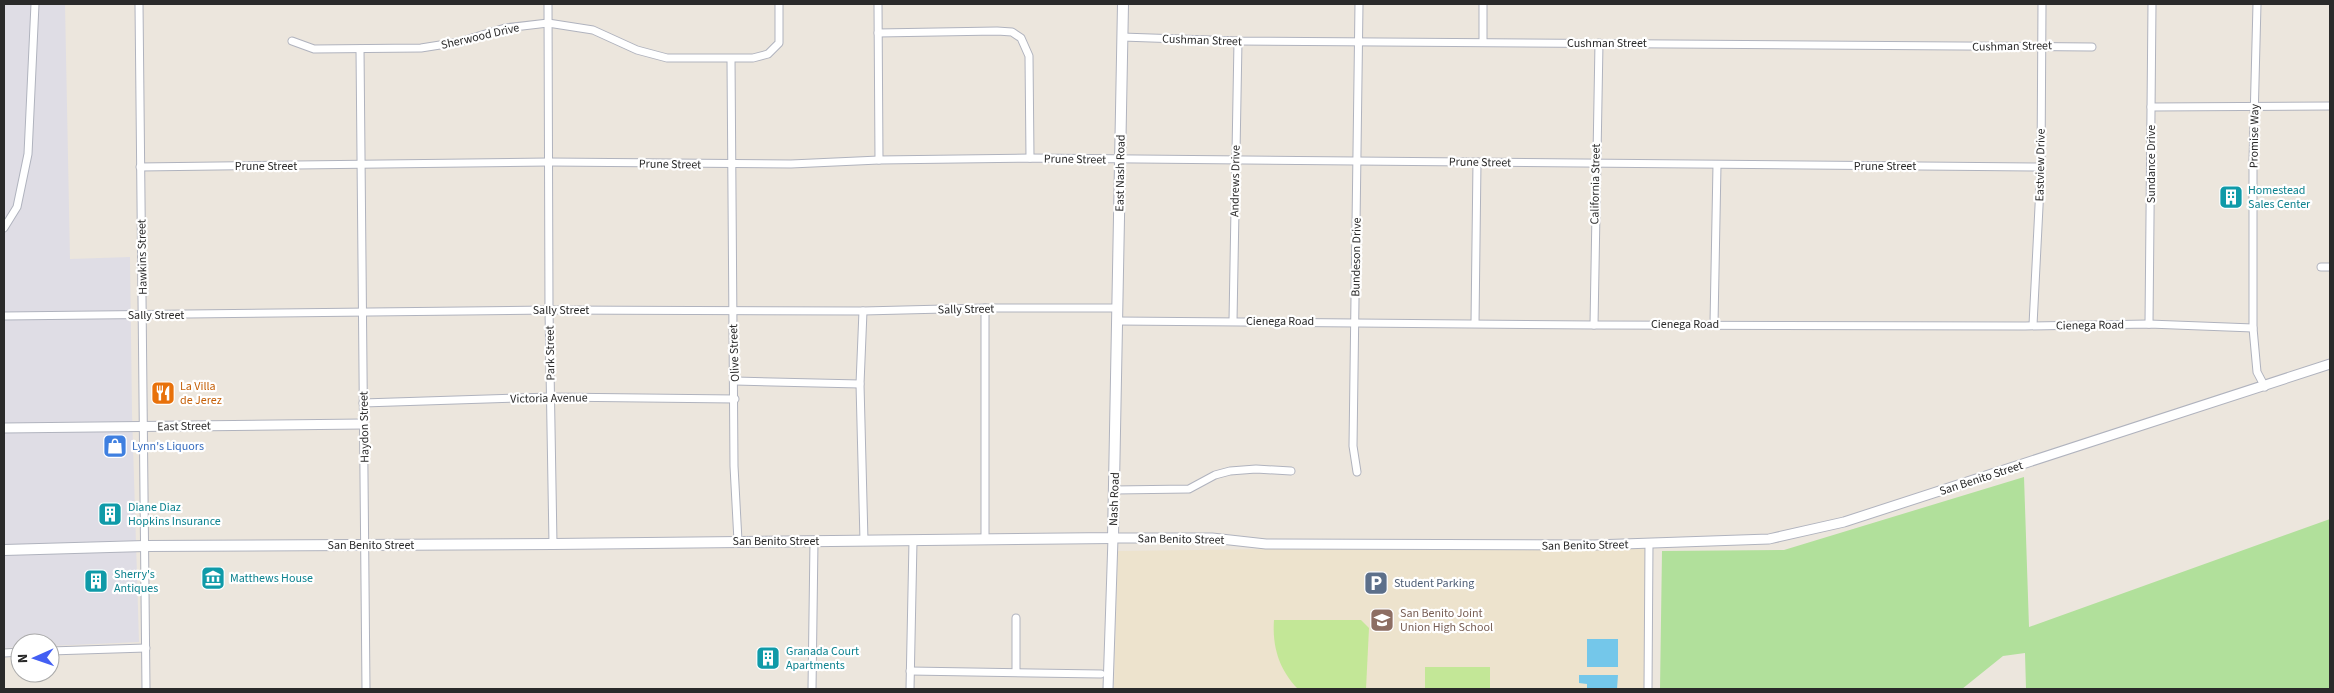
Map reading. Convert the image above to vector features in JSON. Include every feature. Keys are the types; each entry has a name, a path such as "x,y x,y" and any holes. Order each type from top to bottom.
{"main road":[{"name":"East Nash Road","path":"1118,308 1123,4"},
{"name":"Nash Road","path":"1113,538 1118,308"},
{"name":"San Benito Street","path":"4,550 145,546 364,546 1113,538"}],"street":[{"path":"4,228 17,207 28,154 35,4"},
{"name":"Hawkins Street","path":"139,4 146,689"},
{"name":"Park Street","path":"548,4 549,310 553,544"},
{"name":"Sherwood Drive","path":"292,41 314,49 410,49 438,46 505,28 548,23 593,30 637,50 667,58 754,58 768,54 779,43 779,4"},
{"path":"878,4 878,160"},
{"name":"Bundeson Drive","path":"1357,472 1354,446 1359,4"},
{"path":"1482,42 1483,4"},
{"name":"Eastview Drive","path":"2034,325 2041,167 2042,4"},
{"name":"Sundance Drive","path":"2149,324 2152,4"},
{"name":"Promise Way","path":"2257,4 2254,106 2253,328 2257,372 2265,387"},
{"path":"878,33 997,31 1019,35 1028,50 1029,56 1030,158"},
{"name":"Cushman Street","path":"1122,37 1238,41 1929,47 2042,45 2092,47"},
{"name":"Andrews Drive","path":"1233,321 1238,41"},
{"name":"California Street","path":"1594,325 1598,43"},
{"name":"Haydon Street","path":"360,49 366,689"},
{"name":"Olive Street","path":"731,59 735,381 734,466 738,541"},
{"path":"2151,107 2330,106"},
{"name":"Prune Street","path":"140,167 361,166 548,162 733,164 1030,158 2041,167"},
{"path":"1474,323 1477,162"},
{"path":"1714,324 1717,165"},
{"path":"2321,267 2330,267"},
{"path":"985,308 985,540"},
{"name":"Sally Street","path":"4,316 549,310 863,311 985,308 1118,308"},
{"path":"863,311 860,384 864,541"},
{"name":"Cienega Road","path":"1117,321 1594,325 2149,324 2253,328"},
{"name":"San Benito Street","path":"1113,538 1212,538 1266,544 1485,546 1769,539 1836,525 2265,387 2330,364"},
{"path":"735,381 860,384"},
{"name":"Victoria Avenue","path":"363,403 551,397 735,398"},
{"name":"East Street","path":"4,428 363,424"},
{"path":"1115,490 1189,489 1215,475 1230,471 1256,469 1291,470"},
{"name":"Nash Road","path":"1108,689 1113,538"},
{"path":"812,689 814,541"},
{"path":"910,689 913,541"},
{"path":"1648,689 1649,543"},
{"path":"1016,618 1016,672"},
{"path":"60,651 146,648"},
{"path":"910,671 1101,674"}],"shaded area":[{"path":"4,4 65,4 70,259 130,257 132,412 139,642 60,646 60,633 10,633 10,648 4,648"},
{"name":"San Benito Joint Union High School","path":"1651,544 1647,689 1114,689 1118,551"}],"green space":[{"path":"2024,477 2029,627 2330,519 2330,689 2026,689 2025,653 2003,656 1962,689 1660,689 1662,551 1784,550"},
{"path":"1274,620 1361,620 1369,628 1366,689 1298,689 1286,674 1278,657 1274,639"},
{"path":"1425,667 1490,667 1490,689 1425,689"}],"water":[{"path":"1587,639 1618,639 1618,667 1587,667"},
{"path":"1579,675 1618,675 1617,689 1587,689 1587,684 1579,683"}],"place":[{"name":"Homestead Sales Center","path":"2231,197"},
{"name":"La Villa de Jerez","path":"163,393"},
{"name":"Lynn's Liquors","path":"115,446"},
{"name":"Diane Diaz Hopkins Insurance","path":"110,514"},
{"name":"Matthews House","path":"213,578"},
{"name":"Sherry's Antiques","path":"96,581"},
{"name":"Student Parking","path":"1376,583"},
{"name":"San Benito Joint Union High School","path":"1382,620"},
{"name":"Granada Court Apartments","path":"768,658"}]}
